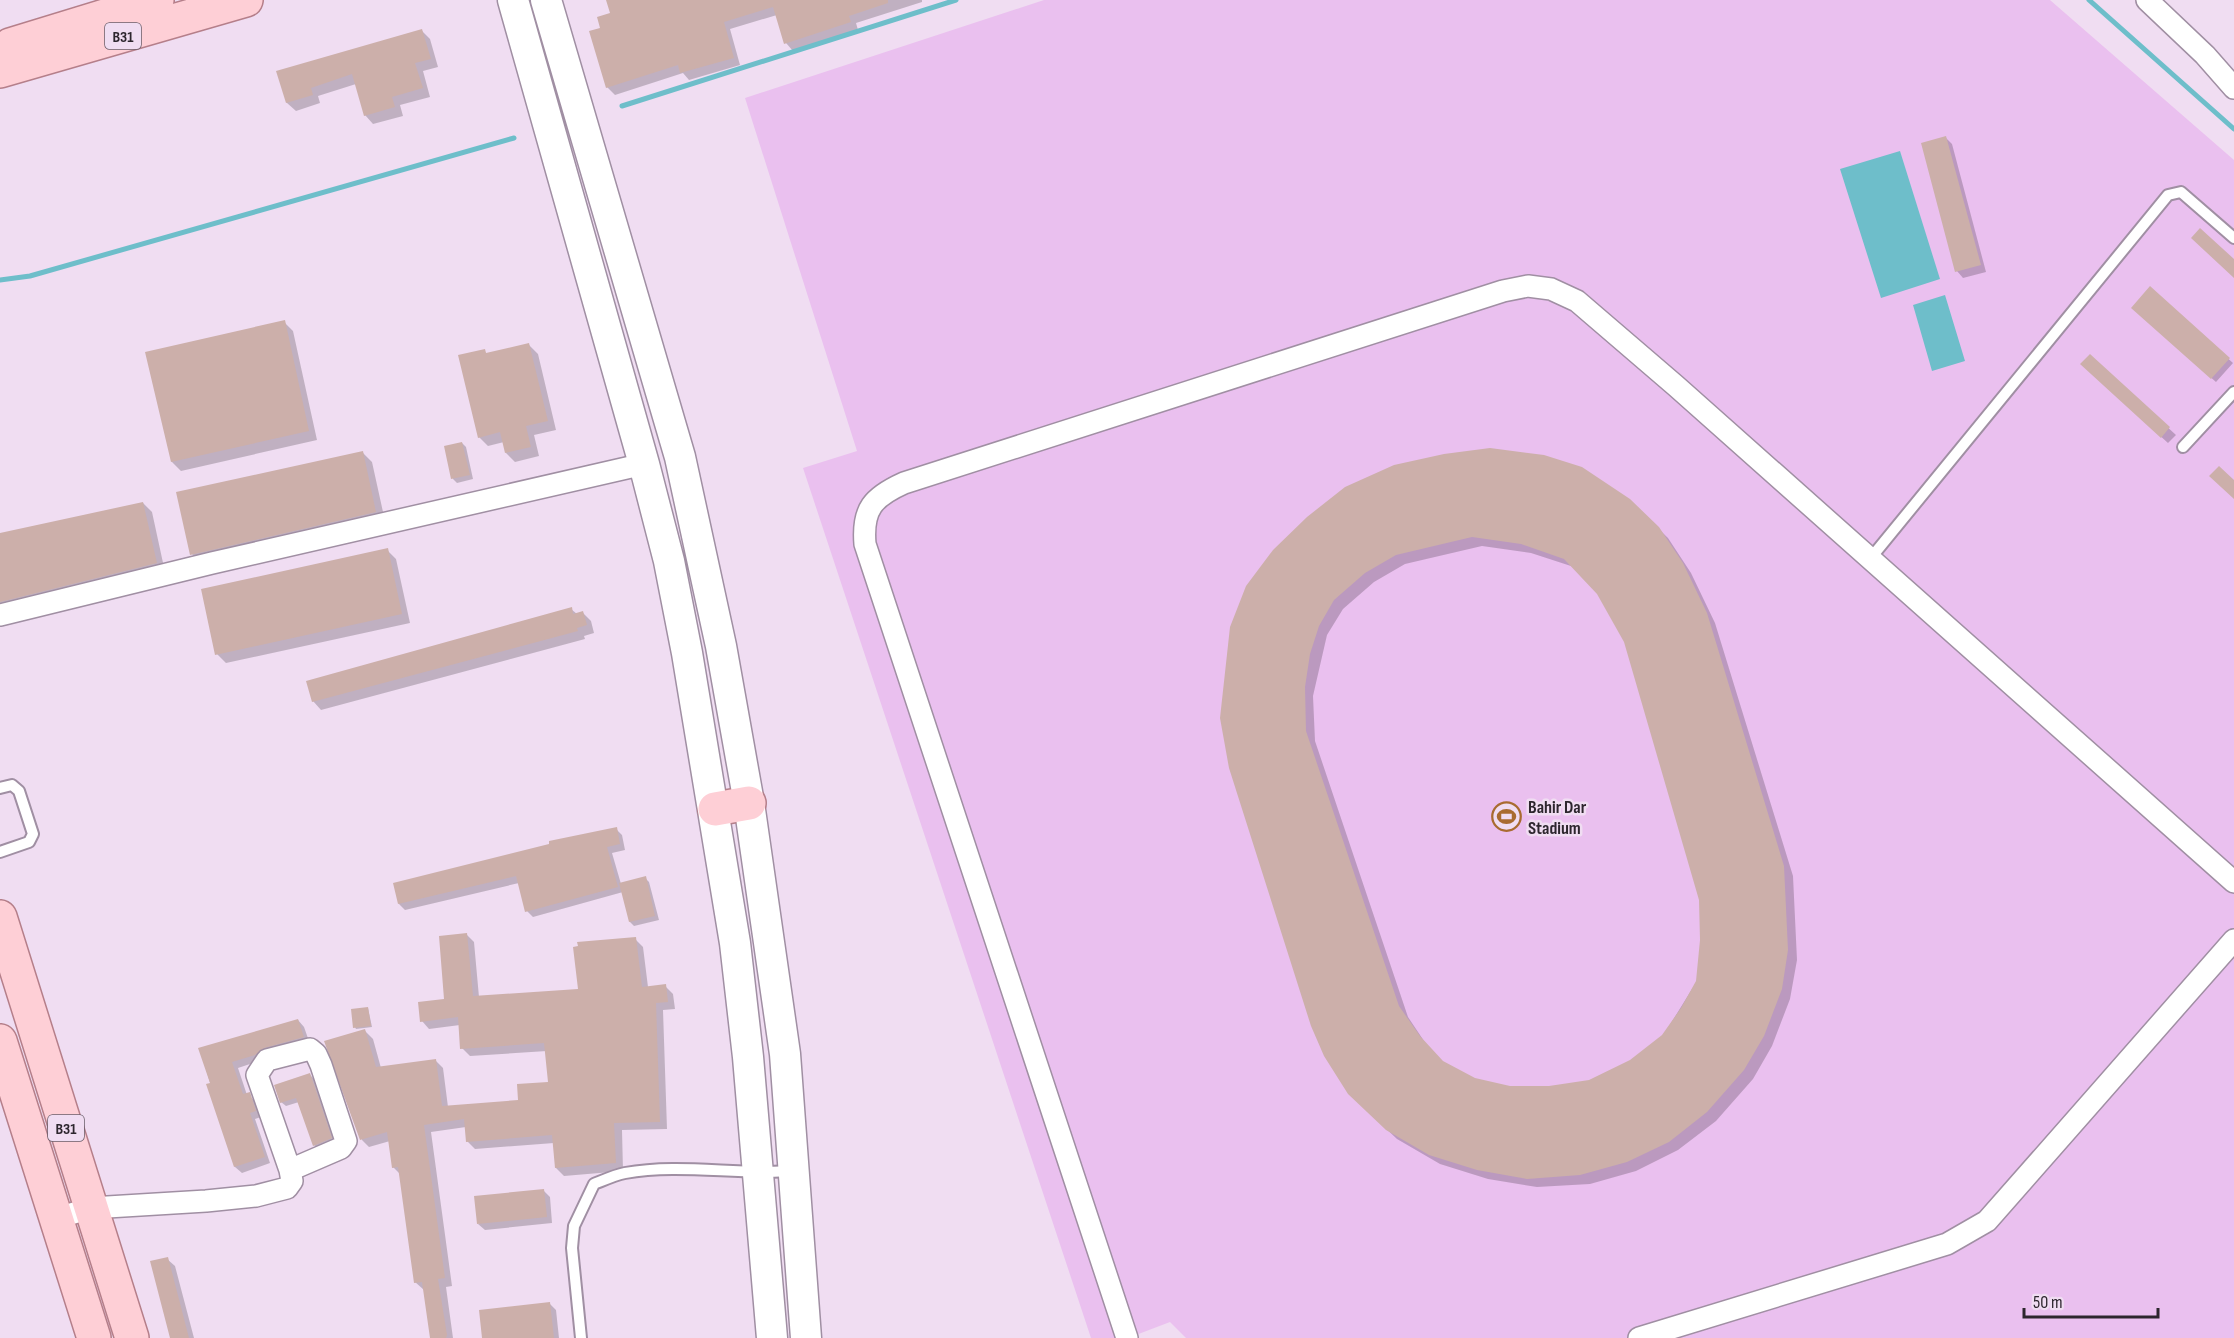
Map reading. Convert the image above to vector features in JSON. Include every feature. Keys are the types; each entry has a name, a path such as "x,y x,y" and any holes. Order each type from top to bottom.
{"main road":[{"name":"B31","path":"0,48 158,0"},
{"name":"B31","path":"0,71 246,0"},
{"path":"715,809 749,803"},
{"name":"B31","path":"0,917 132,1338"},
{"name":"B31","path":"0,1041 94,1338"}],"street":[{"path":"513,0 644,464 669,561 715,809 737,966 772,1338"},
{"path":"546,0 680,457 703,550 749,803 785,1054 806,1338"},
{"path":"2147,0 2205,54 2233,87"},
{"path":"1127,1338 865,544 863,523 871,506 883,493 904,483 1503,291 1528,286 1551,289 1576,301 2231,874"},
{"path":"0,615 212,562 644,464"},
{"path":"1639,1338 1947,1244 1987,1221 2234,940"},
{"path":"57,1218 91,1208 206,1202 264,1194 287,1188 292,1181 290,1170 257,1075 267,1060 310,1049 316,1054 321,1065 346,1141 340,1148 290,1170"}],"lane":[{"path":"1870,559 2168,195 2181,192 2234,238"},
{"path":"2183,447 2234,392"},
{"path":"0,788 12,785 19,791 33,834 29,842 0,852"},
{"path":"581,1338 572,1248 574,1226 594,1184 624,1173 677,1169 757,1173 794,1170"}],"shaded area":[{"path":"1044,0 2050,0 2234,160 2234,1338 1186,1338 1170,1322 1128,1338 1091,1338 803,468 857,451 745,98"}],"water":[{"path":"1900,151 1940,279 1881,298 1840,169"},
{"path":"1945,295 1965,361 1932,371 1913,305"}],"building":[{"path":"606,0 888,0 888,3 849,16 851,22 784,44 773,7 724,22 734,58 680,73 678,65 606,88 589,31 600,28 597,17 610,13"},
{"path":"422,29 431,59 415,63 423,88 392,97 395,107 364,116 352,74 311,88 313,95 286,103 276,71"},
{"path":"1946,136 1981,265 1955,272 1921,143"},
{"path":"2200,228 2234,259 2234,278 2191,238"},
{"path":"2150,286 2230,358 2211,379 2131,308"},
{"path":"285,320 309,431 171,462 145,352"},
{"path":"529,343 548,421 526,426 531,447 505,453 500,432 478,438 458,355 485,349 486,353"},
{"path":"2090,354 2170,427 2161,438 2080,364"},
{"path":"462,442 470,475 451,479 444,446"},
{"path":"1490,448 1544,455 1582,467 1630,499 1659,527 1683,563 1707,613 1784,866 1788,950 1782,989 1764,1036 1744,1070 1707,1112 1669,1142 1627,1162 1580,1175 1527,1179 1477,1170 1429,1155 1386,1130 1348,1094 1324,1056 1311,1026 1229,768 1220,718 1230,627 1246,586 1273,550 1307,517 1345,487 1394,465 1444,454","holes":["1472,537 1521,544 1564,559 1597,594 1624,642 1699,900 1700,940 1696,981 1662,1035 1630,1060 1589,1080 1549,1086 1510,1086 1475,1078 1443,1061 1420,1036 1399,1006 1306,731 1305,687 1310,654 1319,626 1334,600 1365,573 1396,555"]},
{"path":"363,451 376,512 190,555 176,492"},
{"path":"2219,466 2234,480 2234,499 2209,476"},
{"path":"143,502 157,563 0,602 0,533"},
{"path":"388,548 402,614 215,655 201,589"},
{"path":"572,607 573,614 583,611 587,625 577,628 578,631 312,702 306,681"},
{"path":"617,827 620,844 607,847 618,887 525,912 516,876 398,904 393,883 549,844 549,841"},
{"path":"646,876 655,916 629,922 619,883"},
{"path":"467,933 473,996 578,989 573,947 578,946 577,942 636,937 642,987 666,984 668,1002 656,1003 660,1122 614,1123 616,1163 555,1168 552,1135 466,1142 464,1119 424,1125 445,1278 438,1279 447,1335 446,1338 430,1338 422,1282 414,1283 398,1167 392,1168 387,1132 360,1140 324,1041 365,1029 376,1067 436,1059 442,1106 518,1100 517,1084 548,1082 544,1043 460,1049 458,1017 420,1022 418,1002 444,999 439,936"},
{"path":"368,1007 371,1026 353,1028 351,1009"},
{"path":"298,1019 304,1037 264,1048 255,1055 232,1062 243,1094 250,1092 256,1111 250,1113 265,1157 234,1167 206,1084 210,1083 198,1048"},
{"path":"310,1073 332,1138 313,1146 296,1098 280,1103 274,1085"},
{"path":"544,1189 547,1217 477,1224 474,1196"},
{"path":"168,1257 189,1338 170,1338 150,1261"},
{"path":"550,1302 554,1338 482,1338 479,1310"}],"waterway":[{"path":"622,106 956,0"},
{"path":"2089,0 2234,129"},
{"path":"0,280 30,276 514,138"}],"place":[{"name":"Bahir Dar Stadium","path":"1507,817"}]}
